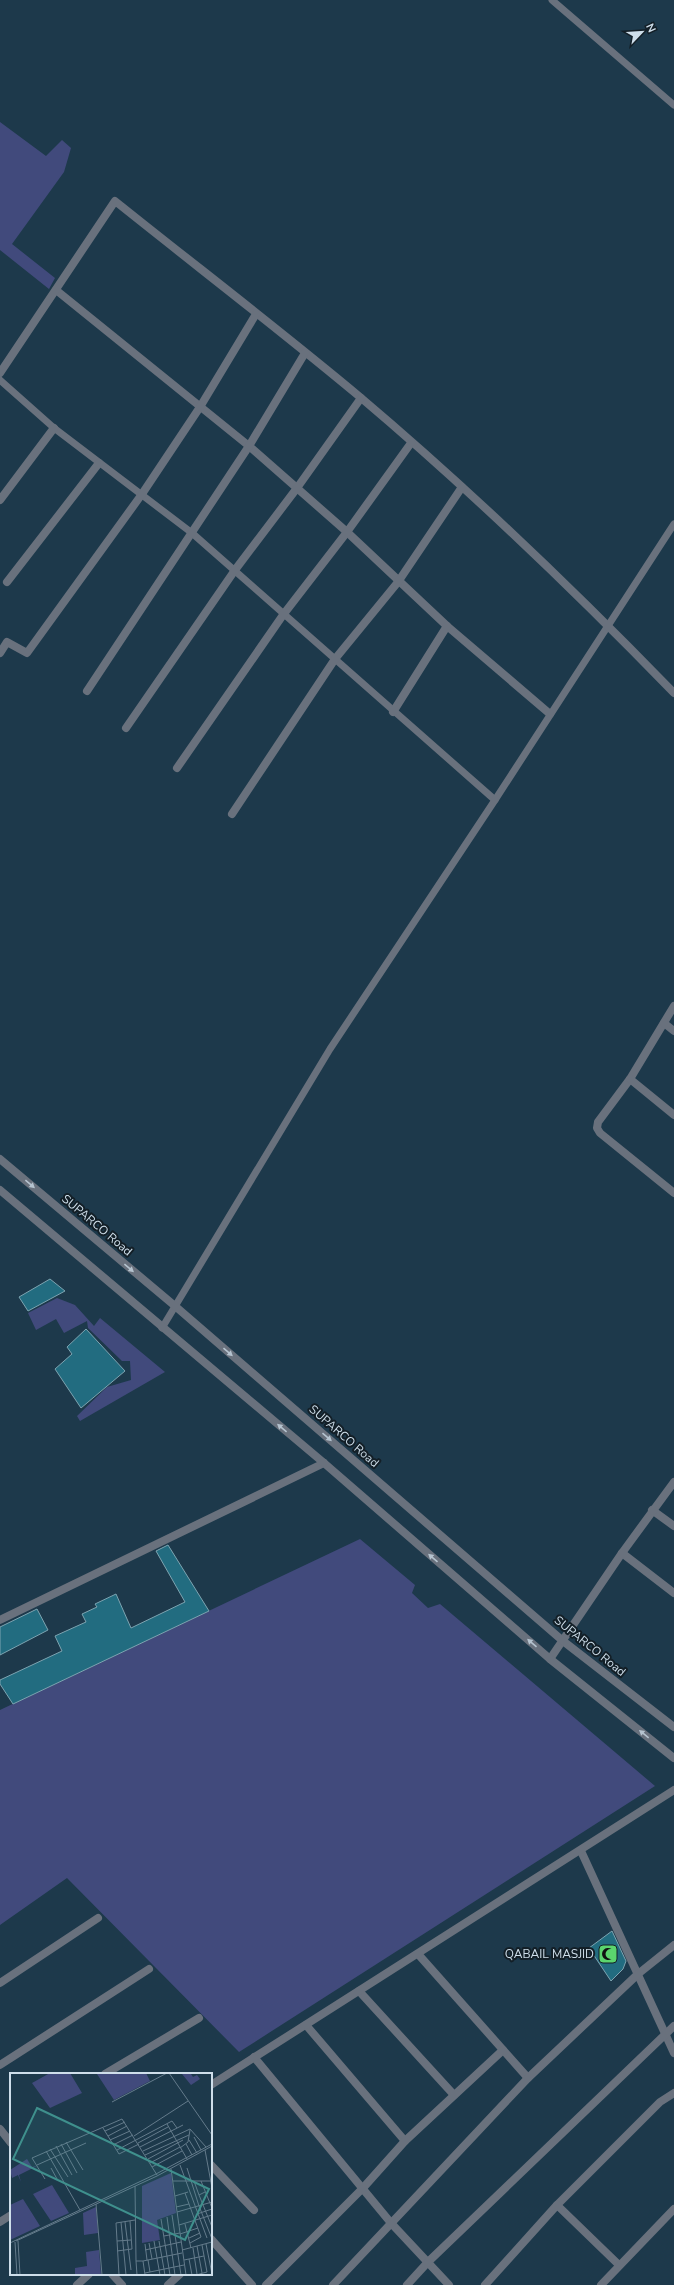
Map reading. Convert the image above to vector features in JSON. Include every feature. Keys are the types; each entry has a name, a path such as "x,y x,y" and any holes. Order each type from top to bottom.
{"street":[{"path":"0,373 114,201 361,398 462,487 607,624 674,693"},
{"path":"56,290 249,446 298,488 447,626 550,714"},
{"path":"0,653 7,642 27,653 142,494 200,407 256,314"},
{"path":"86,691 249,446 305,353"},
{"path":"126,728 235,570 298,488 361,398"},
{"path":"0,500 54,428"},
{"path":"177,768 283,615 347,532 411,443"},
{"path":"7,582 99,463"},
{"path":"232,814 335,659 398,582 462,487"},
{"path":"393,712 447,626"},
{"path":"674,1006 630,1079 598,1122 597,1128 600,1134 674,1193"},
{"path":"664,1023 674,1031"},
{"path":"630,1079 674,1115"},
{"name":"SUPARCO Road","path":"0,1159 175,1306 563,1641 674,1727"},
{"path":"0,1190 162,1328 324,1462 550,1659 674,1758"},
{"path":"0,1620 324,1462"},
{"path":"550,1659 652,1510 674,1482"},
{"path":"652,1510 674,1526"},
{"path":"622,1553 674,1593"},
{"path":"212,2084 581,1851 674,1790"},
{"path":"581,1851 674,2053"},
{"path":"0,1982 98,1918"},
{"path":"336,2284 391,2223 528,2078 638,1974 674,1944"},
{"path":"418,1954 528,2078"},
{"path":"0,2065 149,1969"},
{"path":"359,1991 454,2095"},
{"path":"107,2073 199,2018"},
{"path":"306,2025 405,2142"},
{"path":"407,2285 428,2262 665,2032 674,2026"},
{"path":"266,2285 363,2188 405,2142 503,2050"},
{"path":"254,2057 391,2223 449,2285"},
{"path":"485,2285 557,2205 660,2102 674,2094"},
{"path":"4,2132 10,2141"},
{"path":"212,2166 254,2210"},
{"path":"557,2205 619,2265"},
{"path":"601,2285 674,2209"},
{"path":"0,2222 10,2216"},
{"path":"212,2241 252,2285"},
{"path":"77,2285 88,2275"},
{"path":"113,2275 122,2285"},
{"path":"168,2285 179,2275"}],"lane":[{"path":"552,0 674,105"},
{"path":"0,380 54,428 192,533 393,712 495,800"},
{"path":"162,1328 330,1049 495,800 607,624 674,524"}],"shaded area":[{"path":"0,122 46,156 62,140 71,148 64,172 12,244 55,278 49,289 0,250"},
{"path":"57,1298 75,1305 94,1326 100,1318 165,1372 80,1421 77,1416 107,1387 131,1380 130,1361 122,1361 88,1328 87,1321 64,1333 56,1319 36,1330 28,1313"},
{"path":"360,1539 415,1585 412,1593 428,1608 440,1604 655,1786 239,2052 67,1878 0,1925 0,1710"}],"building":[{"path":"50,1279 65,1291 28,1311 19,1297"},
{"path":"86,1329 125,1371 81,1408 55,1369 72,1354 67,1347"},
{"path":"168,1545 209,1611 13,1704 0,1684 0,1680 62,1651 55,1636 86,1622 82,1614 97,1607 95,1604 116,1594 131,1628 185,1602 156,1551"},
{"path":"37,1609 48,1630 0,1655 0,1627"},
{"name":"QABAIL MASJID","path":"612,1931 626,1961 623,1969 611,1981 589,1948"}],"place":[{"name":"QABAIL MASJID","path":"608,1954"}]}
